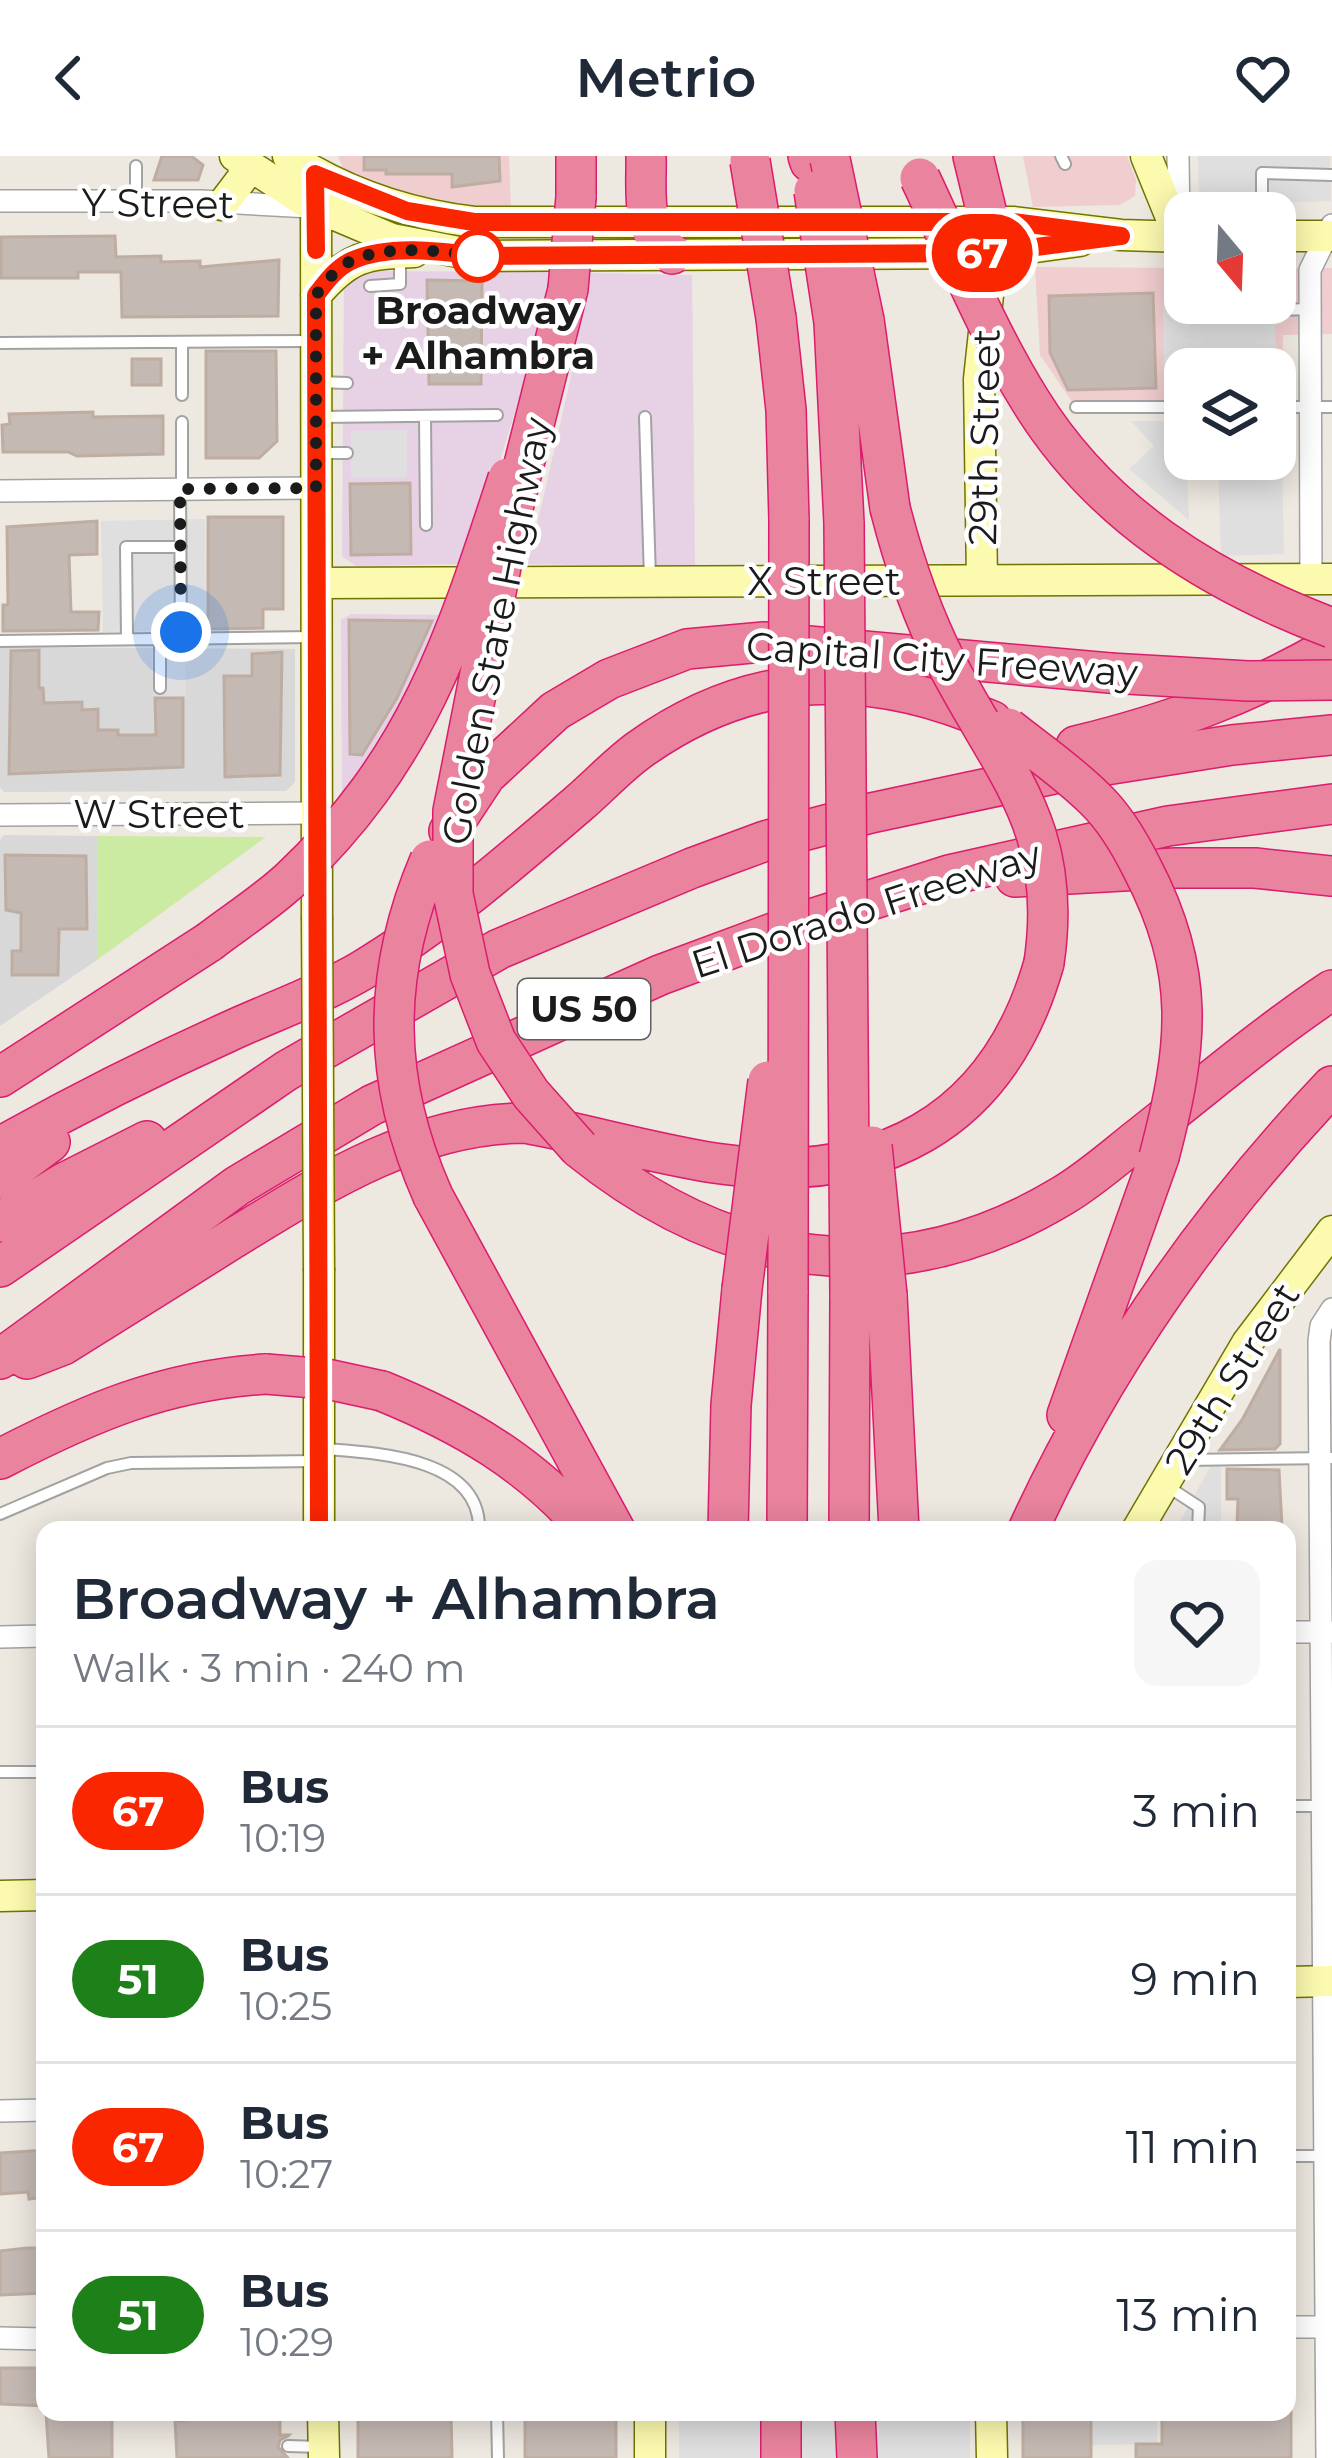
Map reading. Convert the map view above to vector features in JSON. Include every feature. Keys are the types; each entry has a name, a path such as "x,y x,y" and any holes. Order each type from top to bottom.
{"highway":[{"name":"Golden State Highway","path":"576,156 568,289 510,497 453,811 454,894 470,974 496,1041 531,1094 579,1148 677,1216 763,1248 818,1257 921,1252 987,1233 1063,1196 1332,990"},
{"path":"646,156 660,239"},
{"path":"973,156 990,238"},
{"path":"0,1370 63,1345 360,1163 452,1131 526,1123 716,1163 823,1167 893,1148 960,1110 990,1077 1026,1019 1045,964 1050,887 1026,803 925,619 904,566 849,321 820,158"},
{"path":"750,159 786,410 789,520 787,1521"},
{"path":"915,167 1010,366 1031,403 1084,472 1182,557 1263,600 1332,628"},
{"path":"849,321 844,523 848,908 868,1295 898,1521"},
{"path":"0,1077 208,942 289,881 367,795 413,727 450,651 510,497"},
{"name":"Capital City Freeway","path":"610,1521 433,1196 404,1117 393,1019 407,920 430,860 486,775 518,741 581,694 687,649 764,642 1110,673 1248,681 1332,680"},
{"path":"871,813 1046,754 1162,725 1283,675 1332,646"},
{"path":"0,1147 104,1089 359,972 500,869 637,752 677,726 765,689 819,682 899,690 949,702 1008,728 1095,799 1133,851 1158,899 1175,954 1183,1012 1178,1084 1159,1157 1070,1405 1047,1490"},
{"name":"El Dorado Freeway","path":"0,1267 286,1071 499,949 765,841 1067,771 1332,735"},
{"name":"El Dorado Freeway","path":"0,1359 237,1186 372,1105 660,975 808,920 950,875 1168,826 1332,804"},
{"path":"950,875 1042,877 1255,868 1332,876"},
{"path":"728,1521 730,1406 788,915"},
{"path":"0,1179 60,1134 217,1037"},
{"path":"0,1222 64,1183 286,1071"},
{"path":"1032,1521 1088,1411 1150,1312 1222,1213 1332,1087"},
{"path":"850,1521 868,1295"},
{"path":"0,1459 115,1404 171,1386 266,1374 327,1379 382,1391 477,1434 560,1498 580,1521"},
{"path":"781,2421 781,2458"},
{"path":"855,2421 856,2458"}],"main road":[{"path":"287,156 315,165 370,198 442,218 660,239"},
{"path":"1146,156 1164,196"},
{"path":"239,159 317,207 392,239 478,256 660,239 1164,237"},
{"path":"222,205 244,176 239,159"},
{"path":"315,165 316,418 332,453 316,488 319,1521"},
{"path":"1296,234 1330,232"},
{"name":"29th Street","path":"982,580 980,379 990,238"},
{"path":"316,295 352,260 436,251"},
{"name":"X Street","path":"317,583 425,572 650,582 1322,579"},
{"name":"29th Street","path":"1142,1521 1247,1343 1332,1231"},
{"path":"0,1896 36,1895"},
{"path":"1296,1982 1328,1981"},
{"path":"323,2421 324,2452"},
{"path":"650,2421 650,2458"},
{"path":"991,2421 992,2458"}],"street":[{"path":"1178,156 1180,192"},
{"name":"Y Street","path":"0,200 201,200 222,205 317,207"},
{"path":"1322,579 1321,406 1310,270 1330,232"},
{"path":"0,491 316,488"},
{"name":"W Street","path":"0,814 318,813"},
{"path":"1327,2458 1325,1458 1319,1334 1332,1309"},
{"path":"0,1636 36,1636"},
{"path":"0,2110 36,2110"},
{"path":"1296,2327 1329,2327"},
{"path":"0,2338 36,2338"}],"lane":[{"path":"136,166 136,200"},
{"path":"1262,192 1262,173 1332,175"},
{"path":"370,286 400,284 400,253"},
{"path":"1296,309 1310,309"},
{"path":"0,343 315,341"},
{"path":"182,342 182,394"},
{"path":"315,382 347,382"},
{"path":"1076,407 1164,407"},
{"path":"425,416 425,525"},
{"path":"316,418 496,416"},
{"path":"645,417 650,582"},
{"path":"181,639 182,422"},
{"path":"127,639 126,547 181,547"},
{"path":"0,640 316,637"},
{"path":"160,639 160,688"},
{"path":"0,1514 107,1468 131,1463 401,1455 455,1480 474,1501 477,1521"},
{"path":"1172,1472 1325,1458"},
{"path":"1172,1472 1199,1507 1198,1521"},
{"path":"0,1772 36,1772"},
{"path":"1296,1806 1327,1806"},
{"path":"1296,2156 1329,2156"},
{"path":"497,2421 498,2458"},
{"path":"288,2446 324,2452"}],"shaded area":[{"path":"338,156 509,156 511,211 462,209 376,187 344,171"},
{"path":"1023,156 1127,156 1136,180 1135,196 1120,205 1033,207"},
{"path":"1198,156 1330,156 1331,201 1296,202 1296,192 1199,192"},
{"path":"1035,267 1164,268 1164,324 1296,324 1296,268 1332,268 1332,334 1283,335 1283,348 1164,348 1164,402 1073,403 1040,355"},
{"path":"366,271 550,272 531,360 468,564 356,566 342,556 344,286"},
{"path":"589,273 692,275 695,567 528,564"},
{"path":"1163,302 1164,324 1279,324 1275,325 1276,348 1164,348 1164,398"},
{"path":"1131,421 1164,421 1164,480 1187,480 1189,520 1129,469 1154,446"},
{"path":"407,430 407,477 351,477 351,431"},
{"path":"1219,480 1282,480 1284,554 1221,556"},
{"path":"205,519 206,630 103,632 101,521"},
{"path":"351,614 451,615 437,654 342,806 341,620"},
{"path":"0,647 295,649 295,782 286,791 4,792 0,787"},
{"path":"185,649 186,697 153,697 152,650"},
{"path":"4,835 98,836 97,960 0,1026 0,840"},
{"path":"1221,1466 1221,1521 1180,1521 1210,1467"},
{"path":"679,2421 970,2421 970,2458 679,2458"},
{"path":"1091,2421 1157,2421 1157,2444 1091,2445"}],"green space":[{"path":"98,836 265,837 266,837 97,960"}],"building":[{"path":"162,156 191,156 203,165 198,180 154,180"},
{"path":"364,156 499,156 500,181 452,187 452,174 364,170"},
{"path":"115,236 116,257 161,256 161,262 200,261 200,267 279,260 278,316 122,317 121,272 78,272 78,278 1,278 1,237"},
{"path":"427,280 482,281 481,384 429,384"},
{"path":"1153,293 1156,388 1068,390 1050,353 1049,296"},
{"path":"206,351 276,351 277,441 259,458 206,458"},
{"path":"132,359 161,359 161,385 132,385"},
{"path":"93,412 93,417 163,416 163,454 3,452 2,425 10,424 9,414"},
{"path":"410,483 411,554 351,555 350,484"},
{"path":"208,517 283,517 283,609 263,609 263,628 208,629"},
{"path":"97,521 97,554 69,555 71,612 99,612 98,630 3,631 3,605 8,605 7,527"},
{"path":"349,620 432,621 397,698 362,755 350,754"},
{"path":"39,650 44,703 82,702 82,710 98,709 98,730 156,735 155,698 183,698 183,767 9,774 11,651"},
{"path":"282,652 280,775 225,777 224,676 252,676 252,654"},
{"path":"5,855 86,856 87,929 59,929 58,975 12,975 12,951 21,951 21,913 6,910"},
{"path":"1280,1349 1280,1444 1275,1449 1220,1450 1242,1420"},
{"path":"1227,1469 1279,1470 1282,1521 1237,1521 1238,1499 1227,1499"},
{"path":"36,2151 36,2198 29,2199 28,2192 0,2194 0,2153"},
{"path":"36,2248 36,2293 0,2295 0,2251"},
{"path":"0,2368 36,2368 36,2406 0,2404"},
{"path":"47,2421 112,2421 112,2458 49,2458"},
{"path":"175,2421 280,2421 280,2435 289,2435 278,2447 288,2458 177,2458"},
{"path":"358,2421 451,2421 452,2458 358,2458"},
{"path":"525,2421 616,2421 616,2458 525,2458"},
{"path":"1023,2421 1091,2421 1091,2458 1023,2458"},
{"path":"1162,2421 1291,2421 1291,2458 1136,2458 1136,2444 1162,2444"}],"bus line":[{"name":"67","path":"316,250 315,174 407,211 474,222 1013,222 1121,236 990,253 371,254 338,269 316,295 319,1521"}],"place":[{"name":"Broadway + Alhambra","path":"478,256"}],"route":[{"path":"181,632 180,489 316,488 316,295 338,269 371,254 436,251 478,256"}]}
